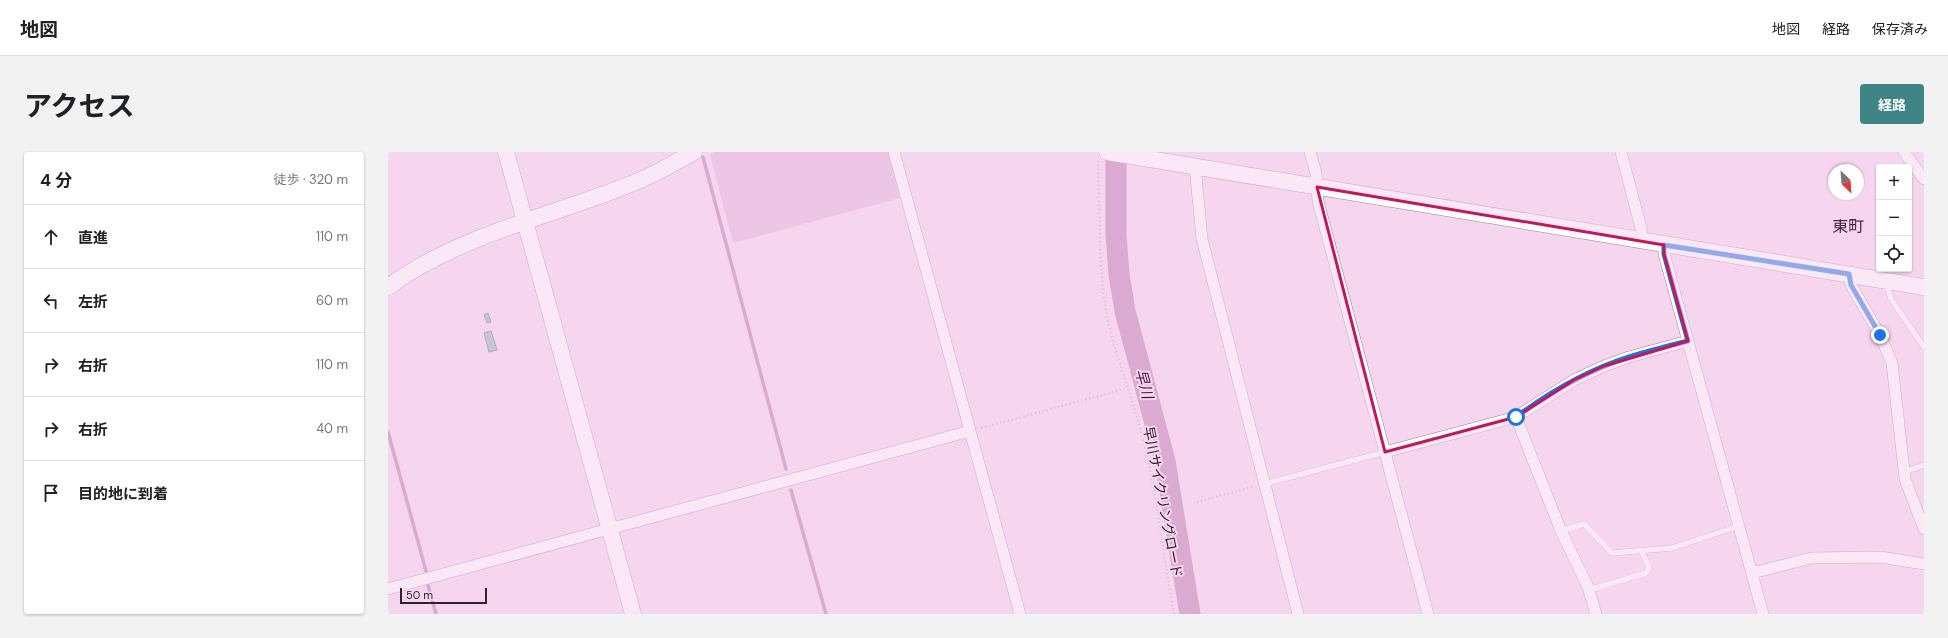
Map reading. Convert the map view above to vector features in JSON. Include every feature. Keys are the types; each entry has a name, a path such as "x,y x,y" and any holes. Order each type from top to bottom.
{"street":[{"path":"506,152 633,614"},
{"path":"388,287 422,266 460,246 624,187 652,175 694,152"},
{"path":"894,152 1020,614"},
{"path":"1310,152 1316,173 1318,201 1428,614"},
{"path":"1621,152 1641,228 1642,240"},
{"path":"1904,152 1924,179"},
{"path":"1102,155 1136,155 1317,187 1924,287"},
{"path":"1195,166 1202,239 1298,614"},
{"path":"1664,245 1664,254 1764,614"},
{"path":"1849,274 1851,285 1880,335 1892,363 1905,479 1924,529"},
{"path":"1385,452 1516,417 1574,380 1598,369 1629,357 1688,341"},
{"path":"1516,417 1561,531 1589,590 1596,614"},
{"path":"388,589 970,431"},
{"path":"1752,573 1811,558 1880,557 1924,564"}],"lane":[{"path":"1885,281 1892,299 1924,347"},
{"path":"1264,484 1385,452"},
{"path":"1904,472 1924,465"},
{"path":"1561,531 1584,524 1612,553 1672,548 1739,526"},
{"path":"1589,590 1646,573 1649,568 1641,550"}],"path":[{"name":"早川サイクリングロード","path":"1102,155 1103,285 1107,315 1116,355 1128,388 1141,432 1151,476 1174,614"},
{"path":"970,431 1128,388"},
{"path":"1197,502 1264,484"}],"highlighted area":[{"path":"1317,187 1664,245 1664,254 1688,341 1604,366 1574,380 1516,417 1385,452"}],"shaded area":[{"path":"714,152 888,152 900,198 733,243 710,155"}],"building":[{"path":"488,313 491,322 487,323 484,315"},
{"path":"491,331 497,350 489,352 484,333"}],"waterway":[{"name":"早川","path":"1116,152 1116,234 1119,274 1125,311 1165,461 1190,614"},
{"path":"703,157 786,469"},
{"path":"388,432 426,571"},
{"path":"791,490 826,614"},
{"path":"428,585 436,614"}],"district":[{"name":"東町","path":"1848,226"}],"route":[{"path":"1516,417 1574,380 1604,366 1629,357 1688,341 1664,254 1664,245 1849,274 1851,285 1880,335"}]}
